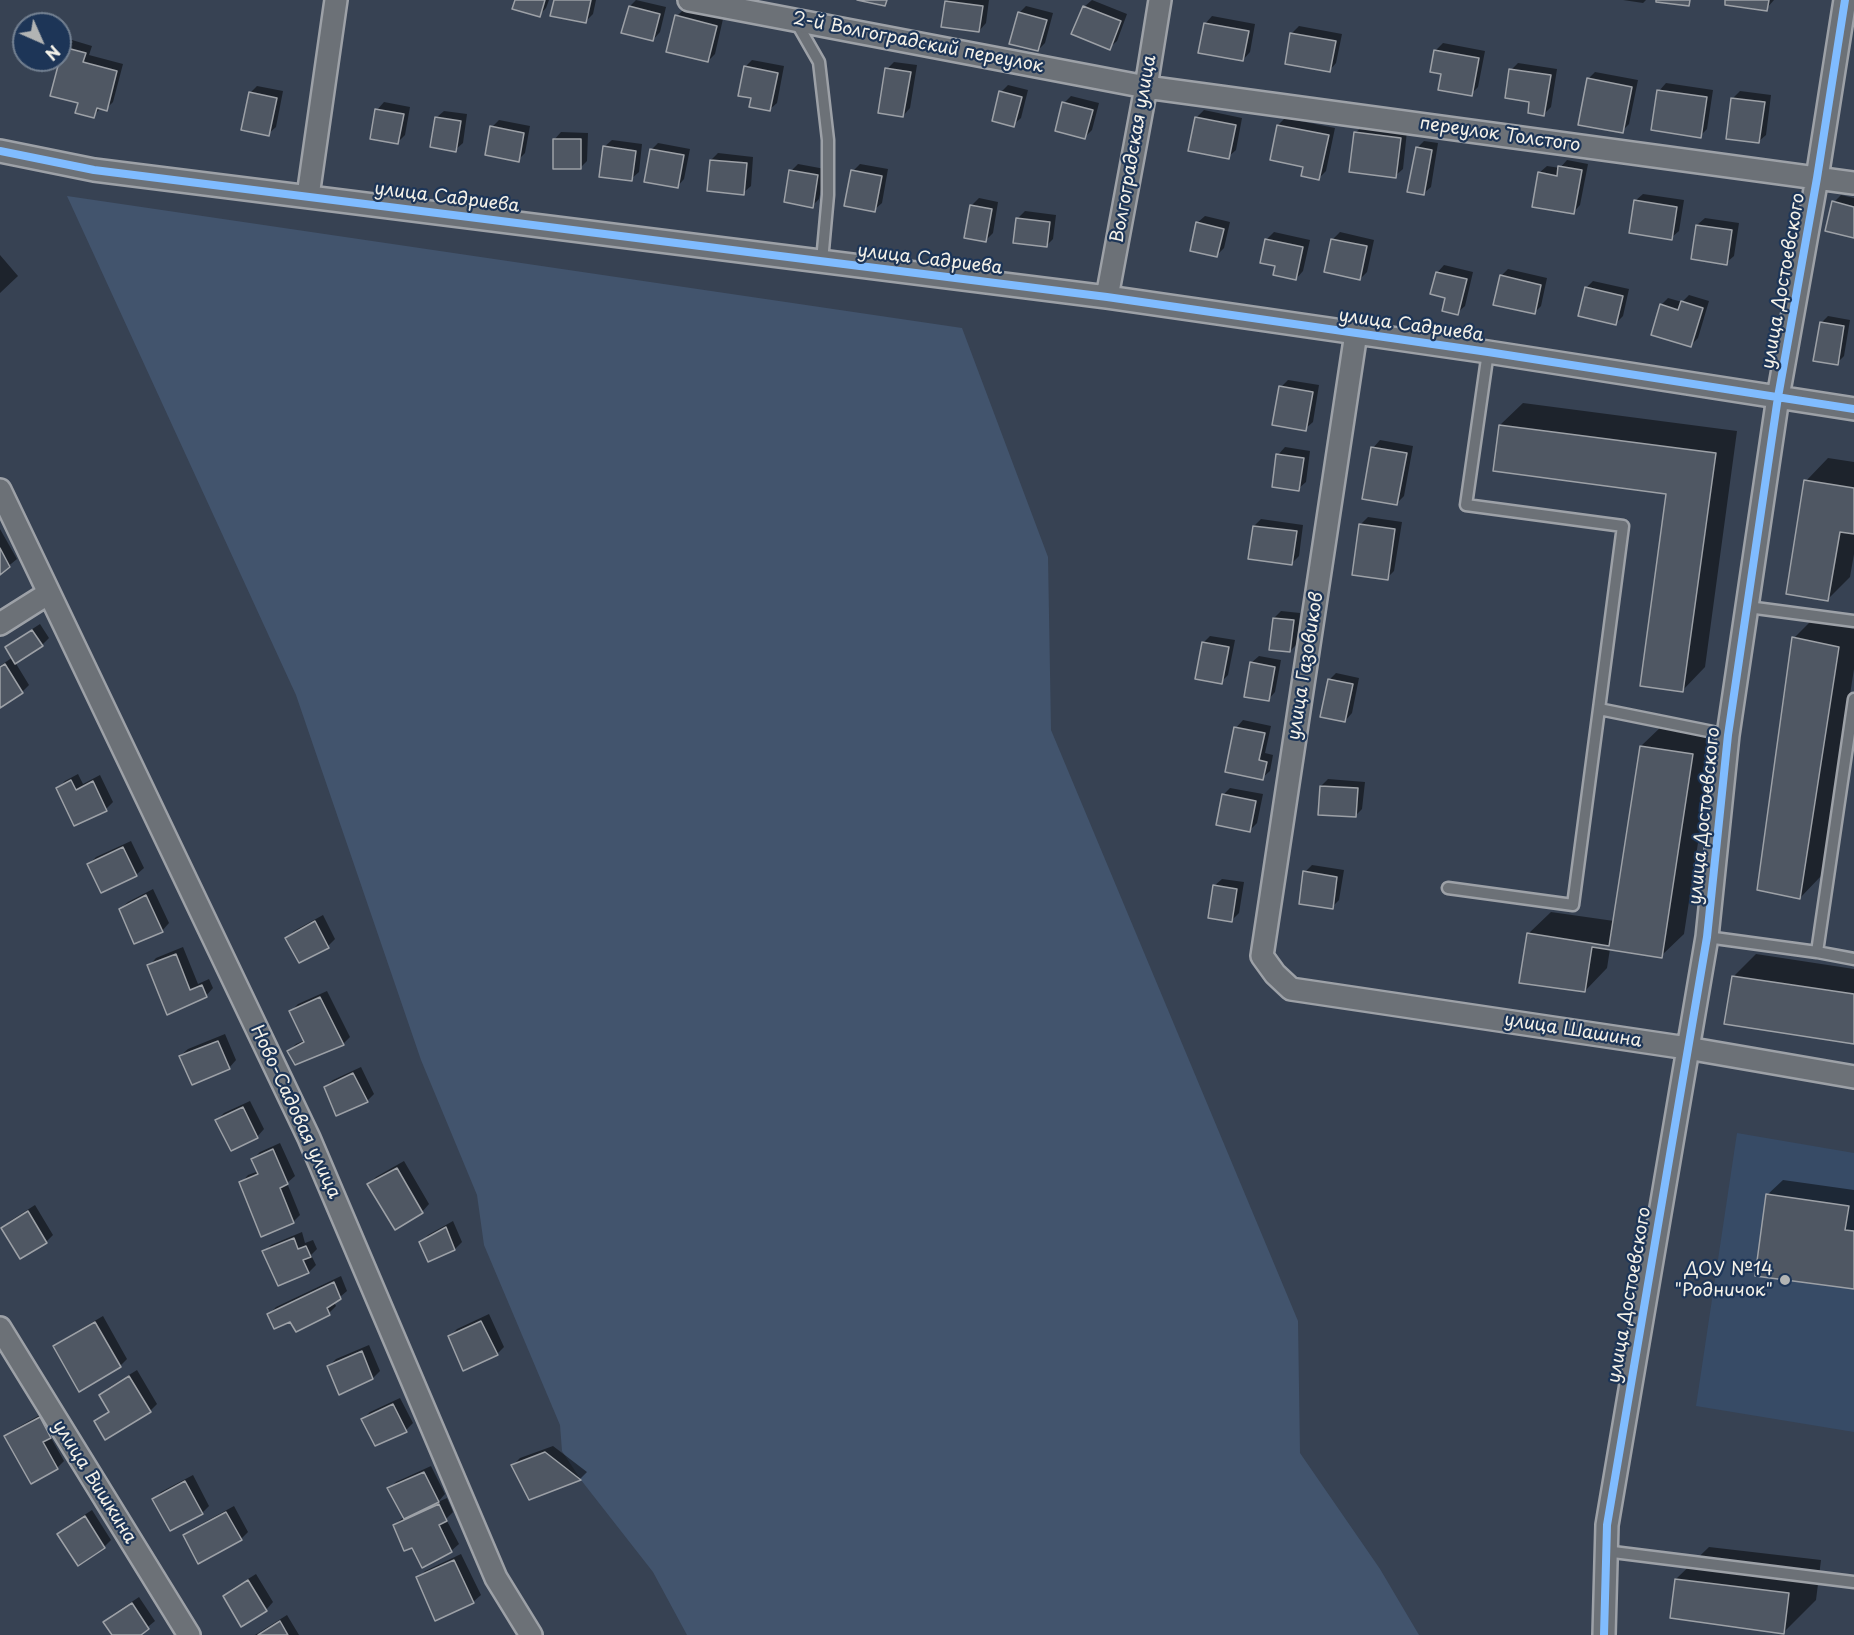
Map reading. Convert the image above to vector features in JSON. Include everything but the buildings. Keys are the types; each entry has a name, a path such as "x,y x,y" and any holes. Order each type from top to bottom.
{"street":[{"path":"308,196 336,0"},
{"name":"2-й Волгоградский переулок","path":"689,0 1146,87"},
{"name":"Волгоградская улица","path":"1107,297 1160,0"},
{"name":"улица Достоевского","path":"1604,1635 1607,1525 1707,937 1728,735 1778,397 1817,178 1845,0"},
{"name":"переулок Толстого","path":"1146,87 1854,183"},
{"name":"улица Садриева","path":"0,151 94,170 1107,297 1488,352 1854,409"},
{"name":"улица Газовиков","path":"1291,989 1275,974 1262,956 1356,333"},
{"name":"Ново-Садовая улица","path":"0,490 309,1138 496,1578 531,1635"},
{"path":"0,624 48,593"},
{"name":"улица Шашина","path":"1291,989 1687,1048 1854,1077"},
{"name":"улица Вишкина","path":"0,1328 189,1635"}],"lane":[{"path":"795,20 819,62 828,140 828,195 822,261"},
{"path":"1448,888 1573,905 1623,526 1466,504 1488,352"},
{"path":"1748,607 1854,621"},
{"path":"1817,952 1854,699"},
{"path":"1599,709 1728,735"},
{"path":"1707,937 1854,959"},
{"path":"1605,1551 1854,1582"}],"shaded area":[{"path":"67,196 962,328 1048,557 1051,730 1298,1321 1300,1453 1380,1569 1419,1635 687,1635 653,1572 581,1480 562,1451 560,1425 484,1245 477,1195 421,1060 296,695"},
{"name":"ДОУ №14 \"Родничок\"","path":"1737,1133 1854,1153 1854,1432 1696,1406"}],"cycle path":[{"path":"1604,1635 1607,1525 1707,937 1728,735 1778,397 1817,178 1845,0"},
{"path":"0,151 94,170 1107,297 1488,352 1854,409"}],"place":[{"name":"ДОУ №14 \"Родничок\"","path":"1785,1280"}]}
